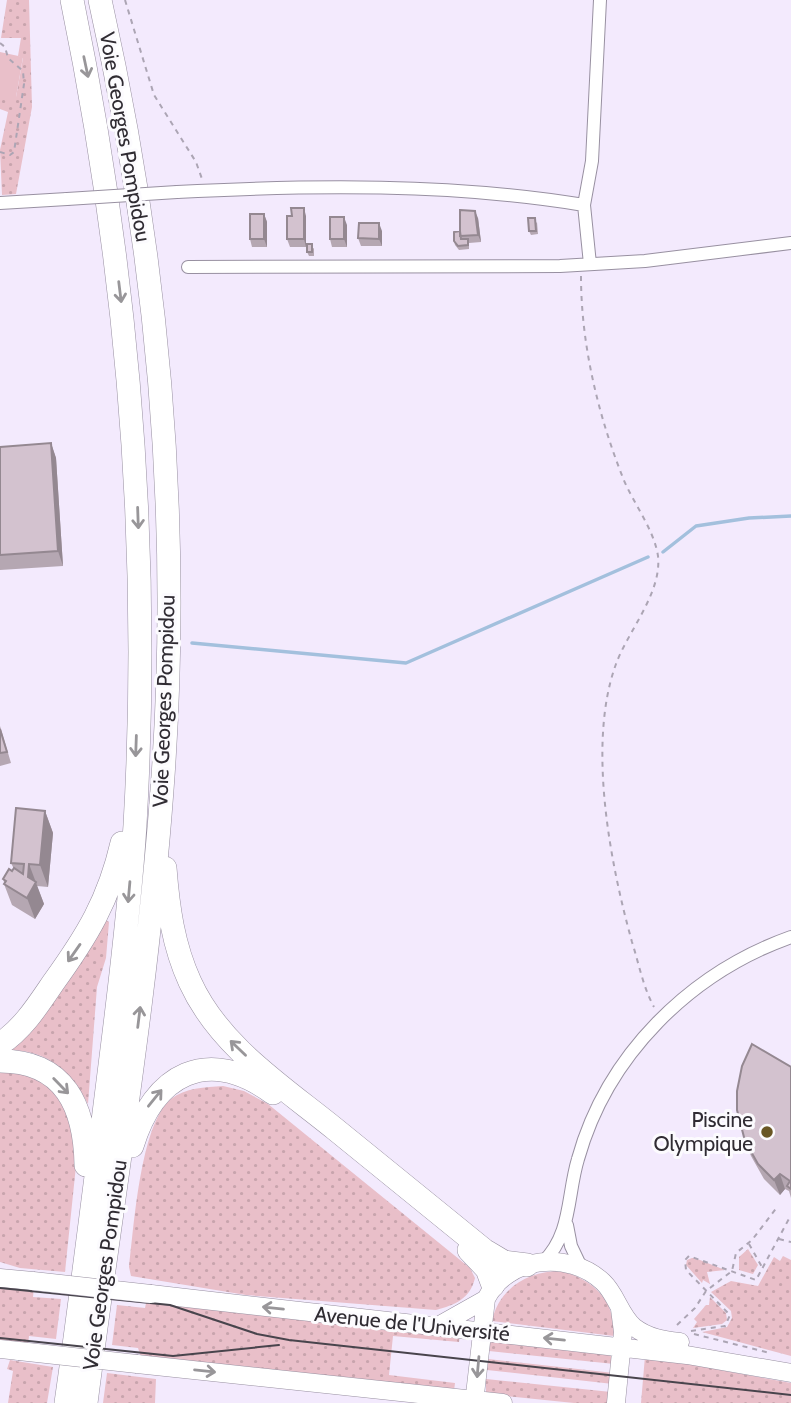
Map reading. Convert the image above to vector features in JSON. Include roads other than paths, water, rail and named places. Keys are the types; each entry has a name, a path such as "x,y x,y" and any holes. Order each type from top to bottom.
{"highway":[{"name":"Voie Georges Pompidou","path":"66,1403 88,1247 127,913 135,824 140,591 133,416 111,219 93,100 72,0"},
{"name":"Voie Georges Pompidou","path":"86,1403 140,1008 162,791 169,599 163,426 140,216 100,0"},
{"path":"0,1044 22,1026 43,999 89,932 102,908 118,856 135,775"},
{"path":"162,791 168,897 176,943 191,984 214,1021 261,1070 484,1250 505,1262 535,1264"},
{"path":"0,1061 23,1063 49,1074 65,1088 77,1108 85,1138 88,1247"},
{"path":"114,1206 140,1122 157,1094 186,1075 206,1070 228,1072 263,1086 476,1256 487,1269 490,1292"}],"main road":[{"path":"438,1326 535,1264 562,1261 581,1267 606,1285 632,1325 651,1336 738,1352 785,1367"},
{"name":"Avenue de l'Université","path":"3,1277 785,1367"},
{"path":"475,1401 481,1331 490,1292"},
{"path":"616,1403 622,1347 619,1306"},
{"path":"0,1349 503,1403"}],"street":[{"path":"585,264 584,205 592,161 600,0"},
{"path":"0,203 205,190 403,190 505,195 584,205"},
{"path":"187,267 585,264 645,261 791,243"},
{"path":"535,1264 561,1238 577,1159 595,1112 636,1046 662,1018 717,974 791,937"},
{"path":"566,1222 571,1246 581,1267"}],"waterway":[{"path":"663,552 696,526 749,518 791,516"},
{"path":"192,643 406,663 648,557"}],"tram line":[{"path":"0,1288 170,1305 257,1334 289,1340 791,1395"},
{"path":"0,1338 173,1356 279,1345"}],"place":[{"name":"Piscine Olympique","path":"767,1132"}]}
